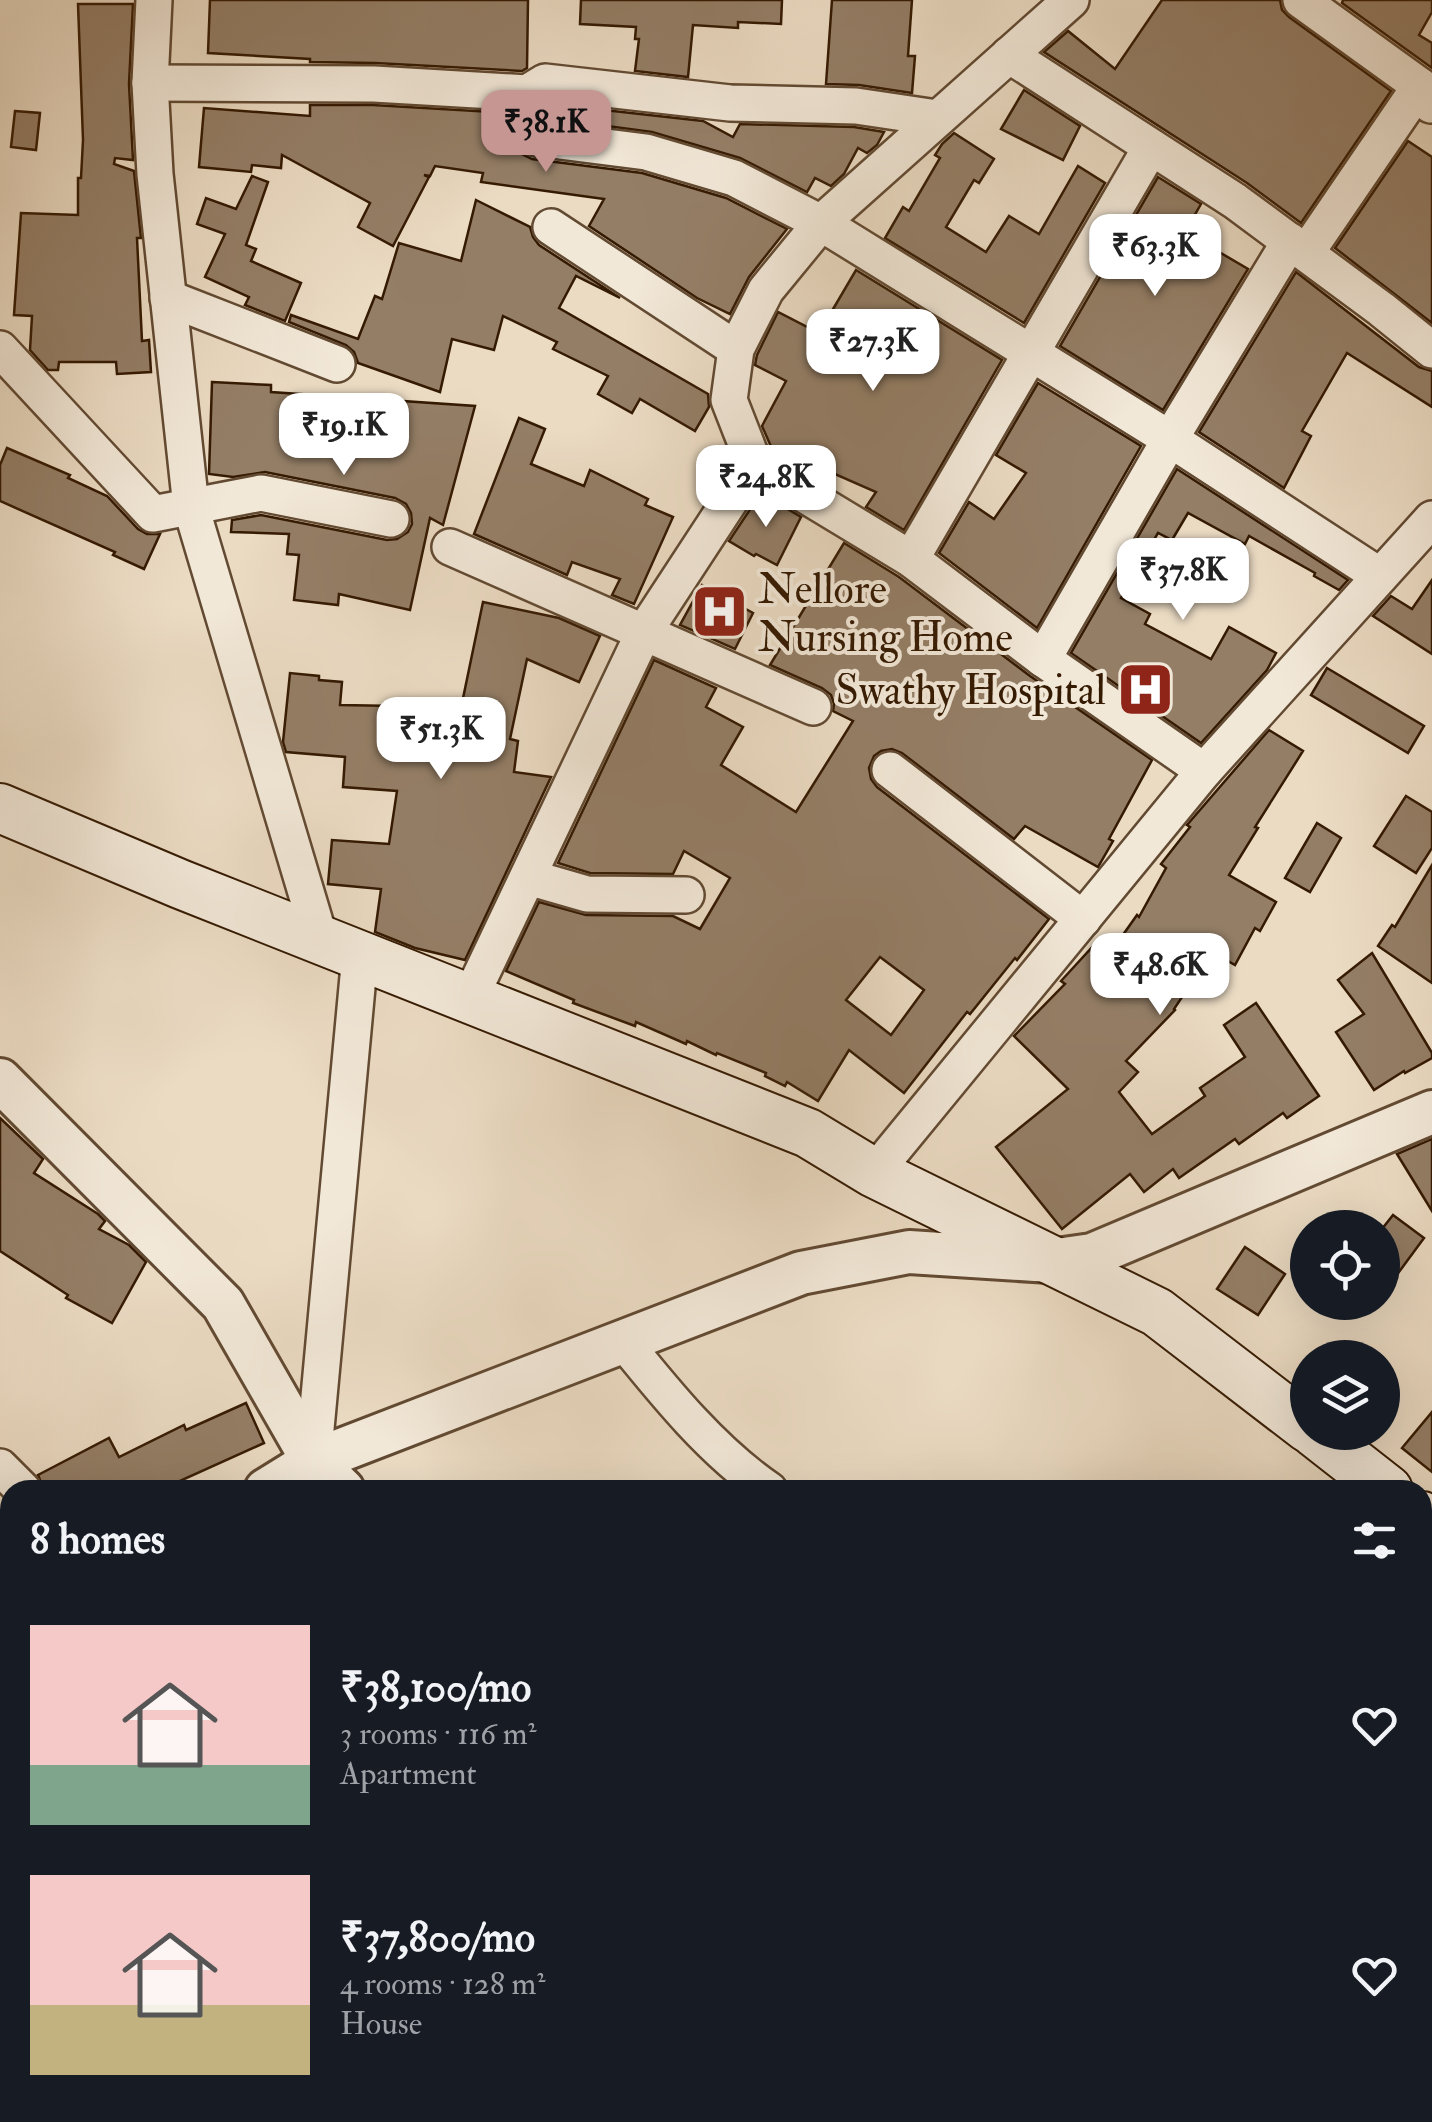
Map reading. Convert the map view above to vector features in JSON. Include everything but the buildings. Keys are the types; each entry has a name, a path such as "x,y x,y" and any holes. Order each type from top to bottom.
{"main road":[{"path":"0,808 180,884 808,1132 874,1173 1157,1312 1290,1415"},
{"path":"1336,1450 1375,1480"}],"street":[{"path":"154,0 150,83 155,174 191,508 340,947 328,1476"},
{"path":"1071,0 821,223 766,290 736,348 729,400 754,464 911,559 1043,659 1204,771"},
{"path":"1043,659 1170,438 1298,247 1426,96 1301,0"},
{"path":"1009,55 1235,201 1432,350"},
{"path":"150,83 374,84 526,93 545,82 730,103 856,106 936,118"},
{"path":"536,138 646,152 734,178 821,223 1170,438 1380,576"},
{"path":"911,559 1151,147"},
{"path":"552,227 736,348"},
{"path":"168,298 337,364"},
{"path":"0,349 153,514 261,494 391,519"},
{"path":"470,998 644,632 754,464"},
{"path":"874,1173 1204,771 1380,576 1427,533"},
{"path":"450,547 813,706"},
{"path":"890,770 1082,919"},
{"path":"528,877 587,894 686,896"},
{"path":"0,1080 223,1304 328,1476"},
{"path":"328,1476 624,1342 801,1273 910,1252 1050,1261 1092,1255 1432,1112"},
{"path":"624,1342 662,1389 754,1480"}],"place":[{"name":"Nellore Nursing Home","path":"719,612"},
{"name":"Swathy Hospital","path":"1145,689"}]}
